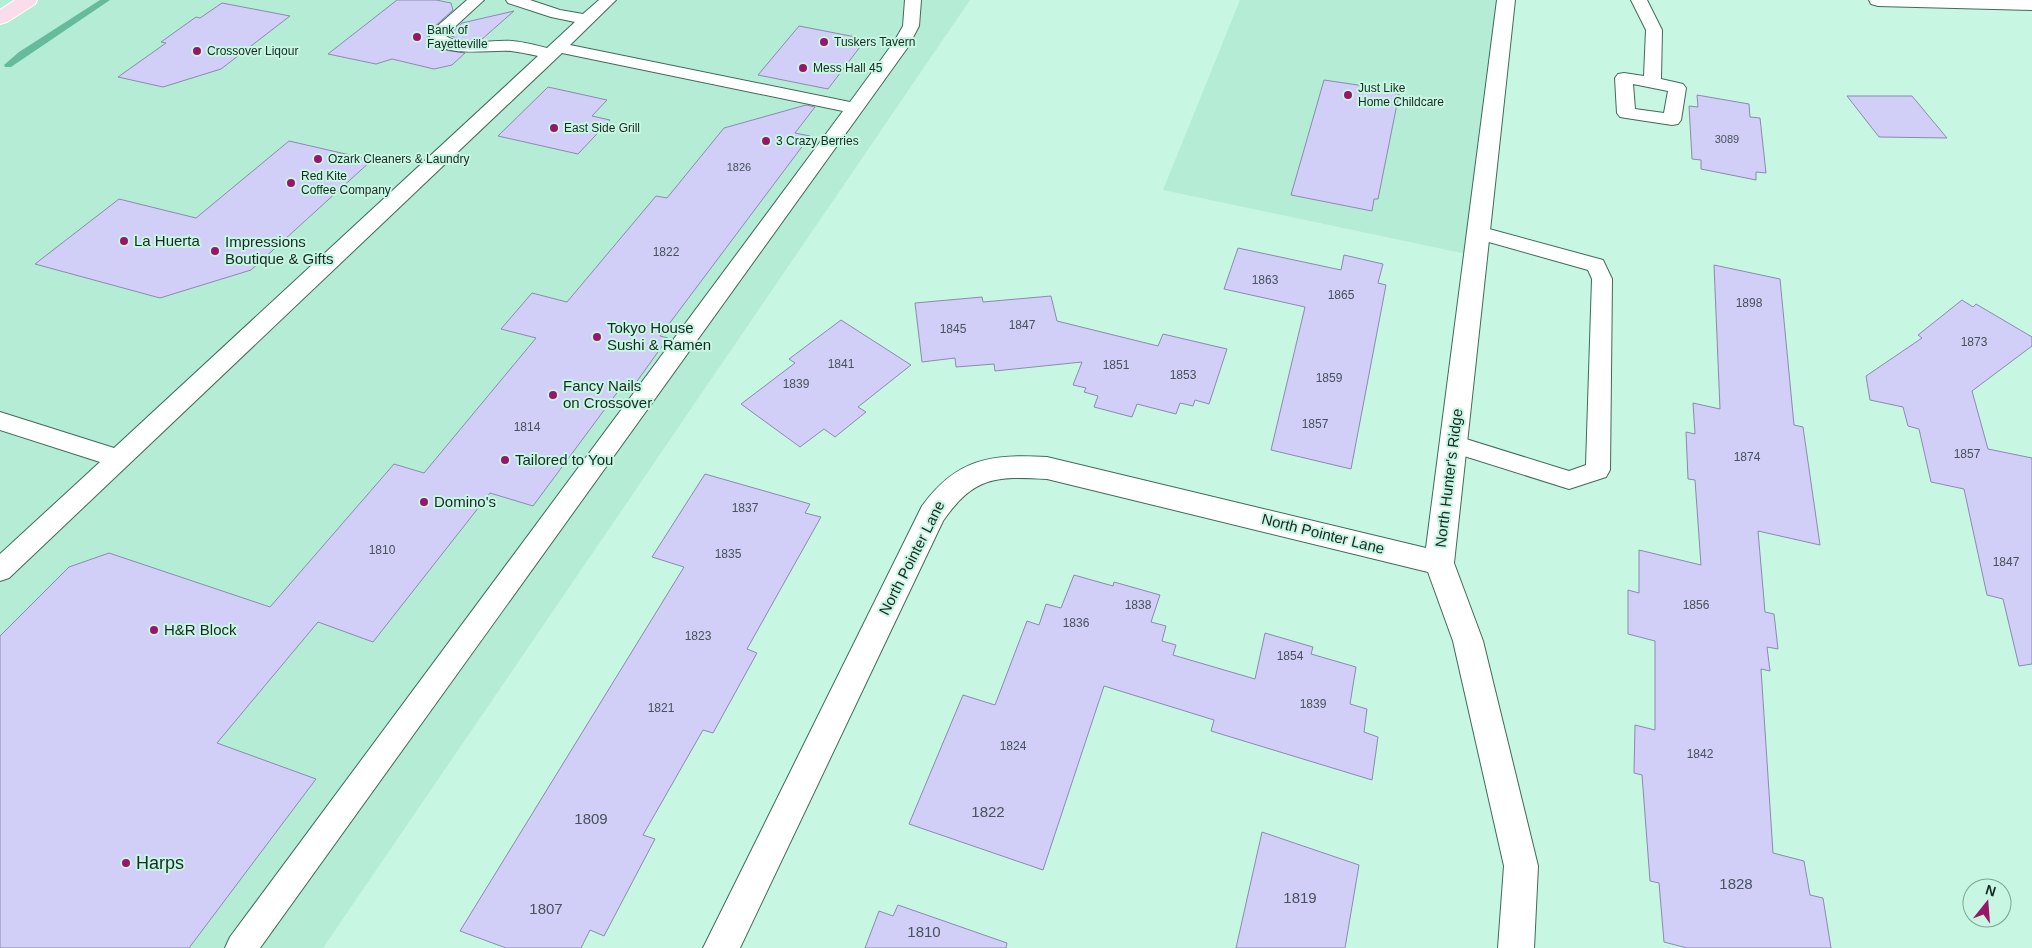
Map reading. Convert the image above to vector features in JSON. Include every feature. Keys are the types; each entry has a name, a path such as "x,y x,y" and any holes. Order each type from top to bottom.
{"main road":[{"path":"0,18 28,0"}],"street":[{"name":"North Hunter's Ridge","path":"1506,0 1439,562 1468,641 1521,866 1516,948"},
{"path":"1878,0 2032,4"},
{"name":"North Pointer Lane","path":"721,948 932,514 943,496 962,480 985,470 1012,465 1047,468 1439,562"}],"lane":[{"path":"476,0 440,32 437,38 442,42 463,46 512,46 554,51 855,108"},
{"path":"514,0 557,14 587,20"},
{"path":"0,570 608,0"},
{"path":"241,948 902,43 911,26 913,0"},
{"path":"1639,0 1654,30 1652,82"},
{"path":"1453,444 1569,480 1598,470 1602,279 1596,265 1478,232"},
{"path":"0,420 119,459"}],"shaded area":[{"path":"0,0 970,0 323,948 0,948"},
{"name":"Just Like Home Childcare","path":"1240,0 1506,0 1476,256 1163,190"}],"building":[{"name":"Bank of Fayetteville","path":"397,0 436,0 451,3 453,10 433,28 427,38 434,46 444,50 465,53 452,65 434,69 392,59 376,64 328,54"},
{"name":"Crossover Liqour","path":"222,3 290,16 221,69 163,87 118,77 166,43 161,42 196,17 200,18"},
{"path":"514,11 481,40 461,40 449,35 462,23"},
{"path":"799,26 866,39 828,89 758,75"},
{"path":"1324,80 1378,88 1378,90 1399,94 1378,199 1374,199 1372,211 1291,195"},
{"name":"East Side Grill","path":"548,87 607,100 592,116 610,120 578,154 498,136"},
{"path":"1697,95 1749,104 1750,117 1760,118 1766,173 1756,172 1756,180 1701,169 1701,160 1692,159 1689,106 1698,107"},
{"path":"1847,96 1912,96 1947,138 1879,137"},
{"path":"806,105 815,107 795,133 810,136 660,336 668,338 635,384 625,382 533,506 490,493 373,642 318,622 217,743 316,779 189,948 0,948 0,636 69,567 109,553 270,607 394,464 424,473 536,338 501,329 532,293 567,302 656,196 667,198 724,128"},
{"path":"289,141 372,160 251,270 160,298 35,264 119,199 196,218"},
{"path":"1238,248 1341,270 1344,255 1383,264 1378,283 1386,285 1351,469 1271,450 1305,307 1224,289"},
{"path":"1714,265 1780,279 1794,425 1803,427 1820,545 1758,531 1765,612 1774,614 1778,649 1767,647 1770,671 1761,669 1773,853 1804,861 1810,895 1823,898 1831,948 1687,948 1664,942 1659,883 1650,881 1642,775 1634,773 1635,725 1655,730 1655,641 1628,634 1628,590 1639,593 1639,550 1701,565 1695,480 1688,479 1686,432 1695,434 1693,403 1720,409"},
{"path":"1051,296 1057,321 1158,346 1163,334 1227,349 1209,404 1195,400 1193,406 1180,403 1176,414 1137,404 1132,417 1094,407 1098,396 1084,392 1086,388 1073,385 1082,362 995,371 994,364 956,367 955,358 922,362 915,303 982,297 983,302"},
{"path":"1962,300 1973,307 1976,304 2032,337 2032,346 1972,391 1988,449 2032,458 2032,664 2019,666 2003,599 1987,595 1964,489 1931,482 1919,429 1908,426 1903,407 1870,400 1866,376 1922,338 1918,335"},
{"path":"841,320 911,365 858,407 866,412 835,437 824,429 800,447 741,404 795,363 789,359"},
{"path":"705,474 810,504 805,513 821,517 747,649 757,653 713,733 703,730 643,835 655,839 604,936 590,930 581,948 506,948 460,931 684,567 652,557"},
{"path":"1074,575 1113,586 1114,582 1160,595 1151,622 1166,626 1162,641 1176,645 1173,655 1255,679 1265,633 1313,647 1311,654 1356,667 1350,704 1367,709 1364,732 1378,737 1372,780 1211,731 1214,720 1104,686 1043,870 909,824 963,695 995,705 1027,621 1039,625 1046,604 1061,608"},
{"path":"1262,832 1359,865 1345,948 1236,948"},
{"path":"898,905 1007,943 1006,948 865,948 879,911 893,916"}],"waterway":[{"path":"8,65 106,0"}],"place":[{"name":"Bank of Fayetteville","path":"417,37"},
{"name":"Tuskers Tavern","path":"824,42"},
{"name":"Crossover Liqour","path":"197,51"},
{"name":"Mess Hall 45","path":"803,68"},
{"name":"Just Like Home Childcare","path":"1348,95"},
{"name":"East Side Grill","path":"554,128"},
{"name":"3 Crazy Berries","path":"766,141"},
{"name":"Ozark Cleaners & Laundry","path":"318,159"},
{"name":"Red Kite Coffee Company","path":"291,183"},
{"name":"La Huerta","path":"124,241"},
{"name":"Impressions Boutique & Gifts","path":"215,251"},
{"name":"Tokyo House Sushi & Ramen","path":"597,337"},
{"name":"Fancy Nails on Crossover","path":"553,395"},
{"name":"Tailored to You","path":"505,460"},
{"name":"Domino's","path":"424,502"},
{"name":"H&R Block","path":"154,630"},
{"name":"Harps","path":"126,863"}]}
